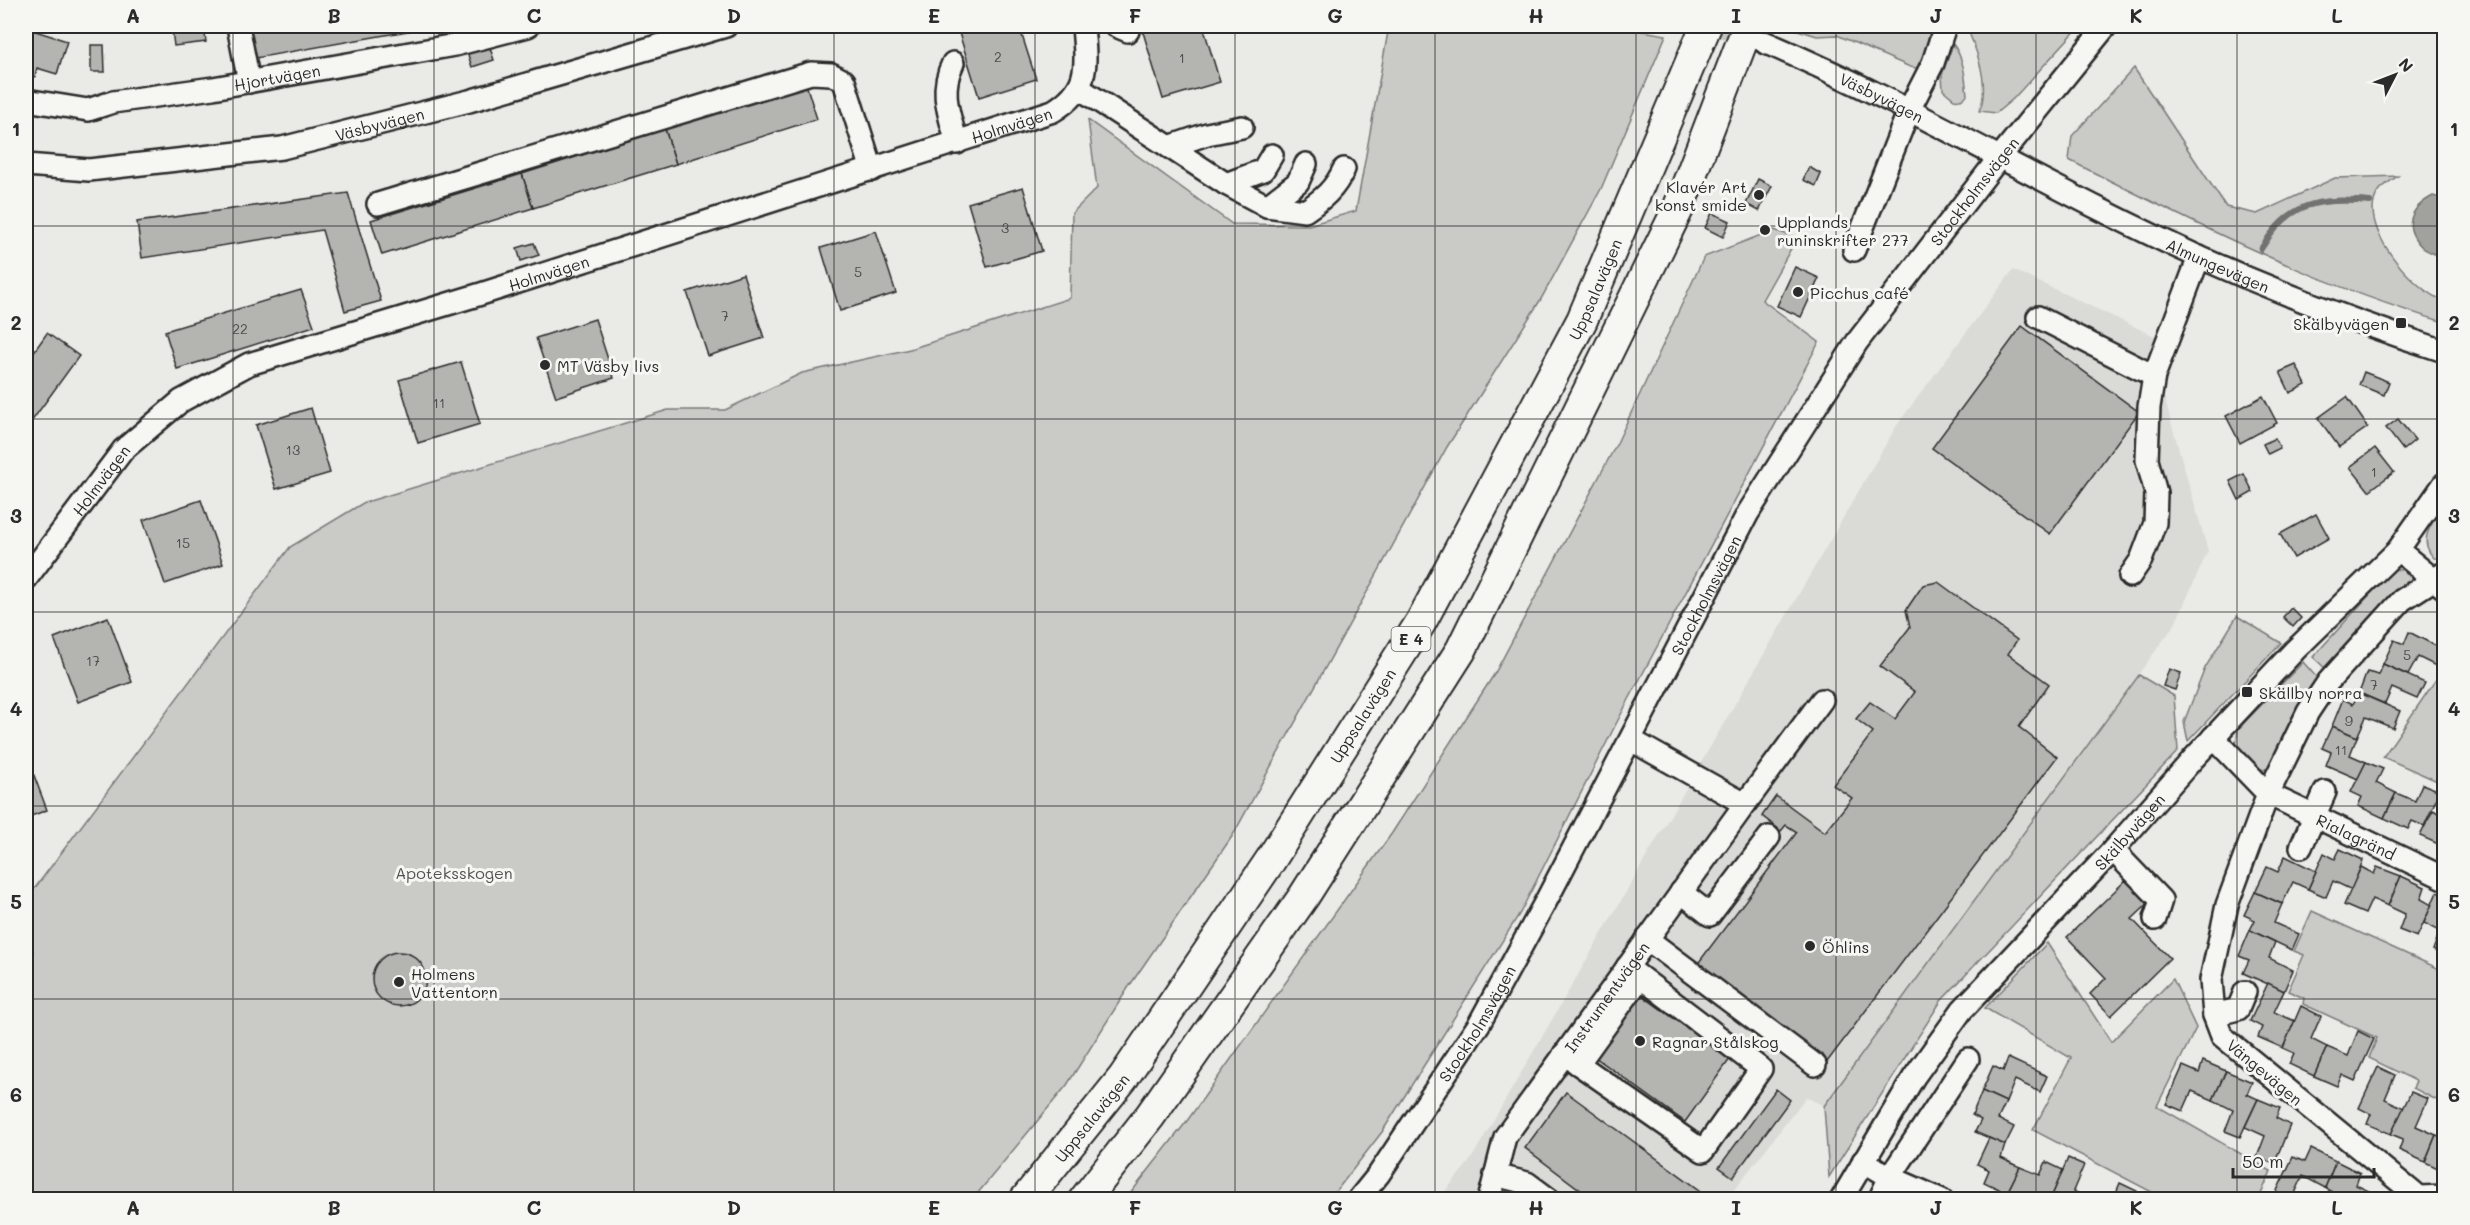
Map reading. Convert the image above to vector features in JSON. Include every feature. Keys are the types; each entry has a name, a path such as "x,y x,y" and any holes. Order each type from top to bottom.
{"highway":[{"name":"Uppsalavägen","path":"1025,1200 1123,1078 1270,861 1421,622 1582,320 1706,26"},
{"name":"E 4","path":"1084,1200 1150,1116 1304,896 1461,650 1678,209 1756,34"}],"street":[{"path":"238,26 249,82"},
{"name":"Hjortvägen","path":"26,100 87,110 113,102 249,82 464,34 522,26"},
{"name":"Väsbyvägen","path":"26,165 89,170 282,148 470,101 726,26"},
{"path":"1083,26 1086,67 1079,88 1226,184 1267,206 1305,211 1323,199 1337,184 1344,170"},
{"path":"1854,250 1909,110 1933,63 1945,26"},
{"name":"Stockholmsvägen","path":"1358,1200 1379,1174 1479,1024 1631,740 1748,513 1857,342 1999,158 2106,26"},
{"name":"Väsbyvägen","path":"1756,34 1909,110 1999,158"},
{"path":"953,63 945,78 945,98 957,143"},
{"path":"378,204 811,73 831,74 844,81 872,170"},
{"name":"Holmvägen","path":"26,579 123,450 181,401 249,364 957,143 1053,111 1070,101 1079,88"},
{"path":"1169,147 1207,134 1242,127"},
{"path":"1226,184 1263,170 1272,155"},
{"name":"Almungevägen","path":"1999,158 2199,257 2357,323 2445,351"},
{"path":"1267,206 1298,182 1306,164"},
{"path":"2130,576 2141,561 2154,523 2156,493 2147,460 2149,407 2154,376 2199,257"},
{"path":"2038,317 2154,376"},
{"name":"Skälbyvägen","path":"1841,1200 1914,1077 1962,1010 2113,850 2213,736 2295,650 2398,550 2445,484"},
{"path":"2398,550 2442,581"},
{"name":"Vängevägen","path":"2442,581 2402,600 2328,682 2308,712 2268,794 2228,905 2211,980 2214,1014 2222,1036 2421,1198 2445,1196"},
{"name":"Instrumentvägen","path":"1489,1200 1505,1137 1571,1059 1634,973 1647,939 1822,700"},
{"path":"2213,736 2268,794"},
{"path":"1631,740 1745,804"},
{"path":"2301,847 2325,792"},
{"name":"Rialagränd","path":"2268,794 2445,878"},
{"path":"1681,892 1710,915 1769,837"},
{"path":"2113,850 2161,900 2155,919"},
{"path":"1647,939 1815,1065"},
{"path":"1571,1059 1703,1150 1761,1069 1634,973"},
{"path":"2214,1014 2238,1009 2246,992"},
{"path":"1879,1200 1890,1177 1968,1059"},
{"path":"1863,1161 1890,1177 1942,1200"},
{"path":"1495,1175 1527,1183 1550,1200"}],"shaded area":[{"path":"2433,196 2444,199 2444,258 2423,248 2412,233 2410,225 2414,212"},
{"path":"2013,270 2178,347 2163,394 2208,551 2175,624 1824,1106 1806,1097 1727,1199 1438,1200 1470,1161 1897,425"}],"green space":[{"name":"Apoteksskogen","path":"1389,26 1614,26 1666,35 1601,189 1541,299 1447,447 1233,835 1128,988 1067,1085 973,1199 26,1199 26,964 33,952 26,934 26,900 290,547 363,503 668,410 725,410 802,373 910,349 1070,298 1072,213 1097,188 1088,120 1232,224 1309,225 1356,211"},
{"path":"1785,26 1932,26 1926,57 1917,68 1837,35 1817,36"},
{"path":"1966,26 2080,26 2013,99 1996,113 1979,111 1984,91 1983,79 1978,57"},
{"path":"1953,44 1960,56 1965,74 1967,95 1961,100 1954,99 1943,90 1942,75"},
{"path":"2134,68 2226,207 2257,214 2335,178 2398,176 2379,191 2373,205 2374,221 2391,255 2404,271 2432,295 2444,301 2444,322 2396,307 2300,270 2207,228 2069,160 2072,136"},
{"path":"1774,230 1797,238 1762,300 1819,342 1617,722 1520,913 1382,1132 1330,1199 1126,1199 1187,1121 1392,833 1495,673 1617,443 1704,257"},
{"path":"2444,504 2444,559 2434,558 2426,544 2426,538 2431,524"},
{"path":"2393,569 2404,570 2411,576 2410,586 2327,670 2313,657"},
{"path":"2237,616 2281,643 2188,741 2184,722 2205,668"},
{"path":"2303,662 2319,680 2277,760 2264,770 2252,766 2236,745 2238,729"},
{"path":"2139,675 2174,696 2178,751 1941,1001 1829,1177 1824,1106"},
{"path":"2437,678 2444,682 2444,784 2383,757"},
{"path":"2312,911 2444,971 2444,1104 2413,1088 2416,1081 2369,1058 2377,1038 2303,1004 2304,998 2288,991 2304,955 2294,951"},
{"path":"2047,943 2111,1042 2173,979 2196,1028 2157,1106 2271,1171 2261,1194 2271,1199 2165,1199 2033,1130 2071,1058 1985,1008"}],"building":[{"path":"204,26 206,42 174,46 172,30"},
{"path":"244,26 436,26 250,59"},
{"path":"982,26 1019,26 1036,79 979,97 959,33"},
{"path":"1165,26 1203,26 1220,82 1163,99 1143,32"},
{"path":"26,28 67,41 57,74 37,68 35,77 26,75"},
{"path":"91,45 104,45 105,72 91,72"},
{"path":"489,45 494,60 472,67 467,52"},
{"path":"806,84 817,119 676,164 665,129"},
{"path":"665,129 676,164 533,208 522,174"},
{"path":"1809,167 1821,174 1816,186 1803,180"},
{"path":"522,174 533,208 382,255 371,220"},
{"name":"Klavér Art konst smide","path":"1758,179 1772,186 1759,211 1746,204"},
{"path":"1023,187 1042,251 987,267 968,203"},
{"path":"348,193 381,301 345,311 322,230 142,258 137,222"},
{"path":"1712,213 1730,221 1723,237 1705,228"},
{"path":"876,231 896,293 840,311 821,248"},
{"path":"534,243 539,255 521,261 517,248"},
{"name":"Picchus café","path":"1795,267 1819,278 1801,317 1777,306"},
{"path":"743,274 764,338 708,356 687,292"},
{"path":"301,290 314,326 177,369 165,331"},
{"path":"595,319 614,378 556,397 536,338"},
{"path":"2022,326 2139,412 2050,534 1932,448"},
{"path":"47,333 79,356 26,429 26,363"},
{"path":"461,362 480,424 418,443 399,380"},
{"path":"2296,365 2306,385 2290,393 2280,372"},
{"path":"2364,372 2389,382 2384,395 2359,385"},
{"path":"2263,396 2277,423 2240,443 2226,416"},
{"path":"2347,397 2368,427 2339,447 2318,418"},
{"path":"311,408 330,473 276,489 256,425"},
{"path":"2398,419 2415,440 2403,450 2386,428"},
{"path":"2275,438 2280,448 2268,454 2263,444"},
{"path":"2375,448 2394,472 2369,491 2350,467"},
{"path":"2244,474 2253,492 2239,500 2230,481"},
{"path":"201,500 223,564 165,584 143,520"},
{"path":"2316,514 2329,538 2294,558 2280,534"},
{"path":"1938,582 2017,640 2008,654 2049,684 2019,727 2057,757 1824,1066 1693,970 1797,832 1786,825 1781,831 1762,816 1776,796 1825,832 1852,798 1833,785 1873,732 1856,719 1870,702 1895,719 1915,692 1880,666 1910,627 1906,610 1923,585"},
{"path":"2291,608 2301,618 2293,627 2283,617"},
{"path":"108,617 132,682 78,702 54,638"},
{"path":"2409,632 2444,650 2442,669 2418,657 2408,675 2383,664 2394,640 2404,644"},
{"path":"2383,664 2425,683 2417,699 2392,688 2385,704 2359,693 2367,672 2379,675"},
{"path":"2169,669 2181,673 2175,690 2163,686"},
{"path":"2359,693 2400,711 2393,728 2366,717 2357,737 2332,726 2343,699 2353,704"},
{"path":"2332,726 2357,737 2350,755 2366,762 2358,779 2326,765 2331,752 2322,748"},
{"path":"26,754 47,810 26,818"},
{"path":"2366,762 2383,769 2376,783 2396,793 2384,818 2358,806 2362,797 2351,792"},
{"path":"2422,784 2440,791 2424,826 2412,821 2408,829 2384,818 2396,793 2415,801"},
{"path":"2433,810 2444,816 2443,846 2420,836"},
{"path":"2340,849 2363,860 2352,890 2333,881 2326,897 2308,889 2324,853 2335,859"},
{"path":"2285,856 2316,871 2308,889 2293,882 2282,904 2255,892 2267,867 2278,872"},
{"path":"2361,867 2374,874 2377,867 2401,876 2388,906 2372,899 2365,914 2344,905"},
{"path":"2401,876 2425,887 2421,899 2432,905 2417,937 2399,930 2405,914 2388,906"},
{"path":"2127,879 2149,903 2132,919 2170,958 2111,1016 2090,994 2106,978 2067,937"},
{"path":"2255,892 2282,904 2274,923 2299,934 2292,950 2250,930 2255,920 2244,915"},
{"path":"2437,892 2444,895 2444,955 2433,950 2440,931 2424,923"},
{"path":"2250,930 2275,942 2269,958 2293,970 2284,991 2243,973 2249,960 2239,956"},
{"name":"Holmens Vattentorn","path":"394,952 404,952 414,956 422,964 426,979 422,994 414,1002 404,1006 394,1006 384,1002 376,994 372,984 372,974 376,964 384,956"},
{"path":"2268,983 2284,991 2274,1012 2295,1021 2283,1048 2258,1037 2262,1027 2250,1021"},
{"path":"1640,994 1730,1059 1685,1122 1595,1057"},
{"path":"2301,1006 2321,1016 2311,1039 2327,1047 2314,1076 2289,1064 2294,1053 2283,1048"},
{"path":"2358,1031 2374,1039 2355,1081 2342,1075 2337,1086 2314,1076 2327,1047 2348,1056"},
{"path":"2008,1058 2047,1076 2040,1092 2015,1080 2006,1102 1982,1091 1993,1066 2003,1071"},
{"path":"2203,1061 2226,1071 2213,1100 2192,1091 2183,1111 2166,1104 2183,1066 2199,1073"},
{"path":"2378,1067 2395,1075 2385,1099 2404,1108 2391,1134 2367,1124 2371,1114 2359,1108"},
{"path":"2226,1071 2252,1082 2247,1094 2258,1099 2240,1137 2225,1131 2233,1110 2213,1100"},
{"path":"1776,1089 1790,1100 1733,1177 1719,1167"},
{"path":"1982,1091 2006,1102 1998,1119 2014,1127 2005,1145 1975,1132 1981,1120 1972,1115"},
{"path":"1566,1092 1712,1200 1594,1200 1525,1148"},
{"path":"2411,1092 2428,1099 2416,1126 2436,1135 2425,1162 2399,1150 2403,1139 2391,1134"},
{"path":"2258,1099 2280,1108 2276,1118 2290,1125 2274,1164 2257,1157 2265,1136 2245,1127"},
{"path":"2436,1135 2444,1138 2444,1171 2425,1162"},
{"path":"1989,1138 2005,1145 2001,1158 2020,1167 2007,1193 1984,1182 1989,1170 1977,1164"},
{"path":"2311,1149 2336,1161 2325,1188 2303,1176 2292,1200 2274,1197 2293,1157 2305,1162"},
{"path":"2068,1158 2084,1165 2073,1191 2089,1198 2088,1200 2050,1200"},
{"path":"2336,1161 2360,1173 2356,1185 2369,1191 2365,1200 2345,1200 2325,1188"},
{"path":"2046,1162 2063,1170 2050,1200 2036,1195 2034,1200 2021,1200 2007,1193 2020,1167 2040,1175"},
{"path":"2120,1183 2137,1191 2133,1200 2113,1200"}],"waterway":[{"path":"2261,249 2283,221 2306,206 2335,201 2370,202"}],"tunnel":[{"path":"1720,26 1756,39"}],"place":[{"name":"Klavér Art konst smide","path":"1759,195"},
{"name":"Upplands runinskrifter 277","path":"1765,230"},
{"name":"Picchus café","path":"1798,292"},
{"name":"Skälbyvägen","path":"2401,323"},
{"name":"MT Väsby livs","path":"545,365"},
{"name":"Skällby norra","path":"2247,692"},
{"name":"Öhlins","path":"1810,946"},
{"name":"Holmens Vattentorn","path":"399,982"},
{"name":"Ragnar Stålskog","path":"1640,1041"}]}
